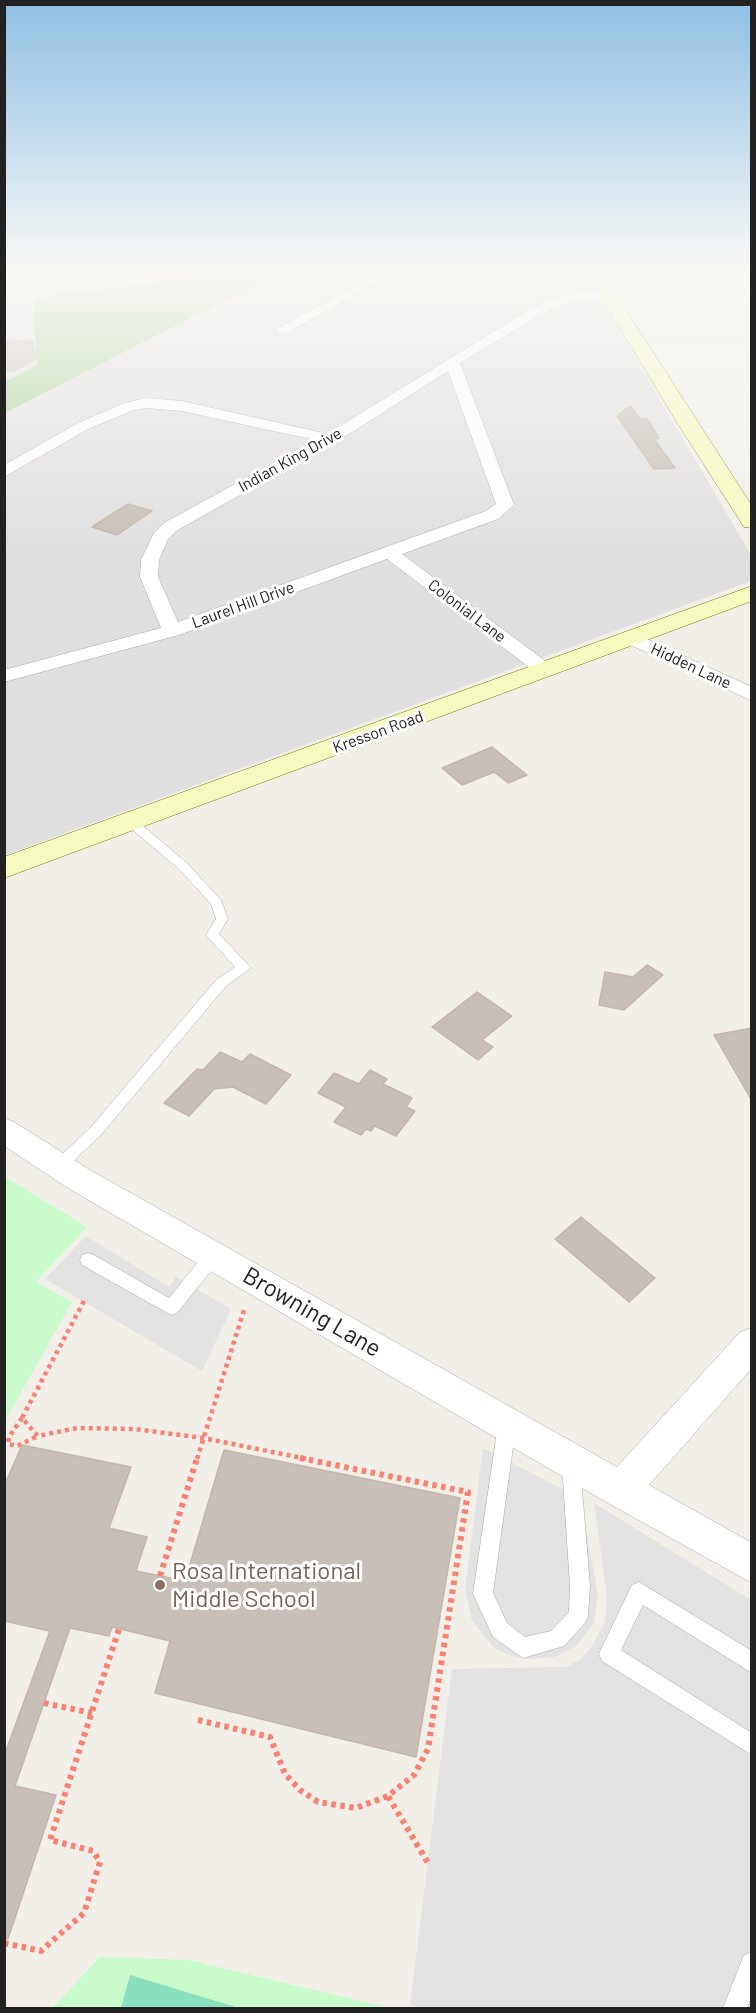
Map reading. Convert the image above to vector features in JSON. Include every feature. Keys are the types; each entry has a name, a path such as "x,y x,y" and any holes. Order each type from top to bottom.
{"street":[{"name":"Indian King Drive","path":"172,631 149,577 150,560 160,537 170,527 329,439 449,364"},
{"name":"Laurel Hill Drive","path":"4,676 172,631 477,522 505,505 453,364"},
{"path":"650,364 752,522"},
{"path":"4,472 83,426 130,406 146,403 182,406 329,439"},
{"name":"Colonial Lane","path":"389,552 545,670"},
{"name":"Kresson Road","path":"4,868 132,823 752,593"},
{"name":"Hidden Lane","path":"631,638 752,695"},
{"name":"Browning Lane","path":"4,1130 60,1166 213,1256 752,1564"},
{"path":"621,1490 752,1343"}],"lane":[{"path":"60,1166 96,1131 221,983 244,968 212,935 222,919 217,903 183,866 132,823"},
{"path":"88,1260 171,1308 213,1256"},
{"path":"507,1425 483,1594 500,1630 523,1648 557,1639 578,1616 580,1586 571,1461"},
{"path":"752,1663 639,1592 609,1654 752,1745"},
{"path":"735,2008 752,1963"}],"path":[{"path":"84,1301 22,1418 9,1437 8,1444 17,1446 38,1436 77,1428 111,1427 203,1438 468,1492 428,1749 414,1775 388,1796 356,1808 318,1802 300,1790 285,1774 270,1737 198,1720"},
{"path":"160,1576 245,1307"},
{"path":"22,1418 38,1436"},
{"path":"4,1943 40,1951 84,1913 100,1862 93,1851 50,1840 119,1629"},
{"path":"44,1703 92,1713"},
{"path":"388,1796 428,1863"}],"shaded area":[{"path":"5,364 37,364 37,366 5,382"},
{"path":"100,364 639,364 751,555 751,581 5,855 4,413"},
{"path":"86,1236 169,1287 176,1277 231,1309 202,1371 45,1279"},
{"path":"483,1448 580,1498 598,1595 594,1623 576,1646 555,1657 529,1659 508,1655 493,1647 472,1621 465,1589"},
{"path":"594,1503 751,1600 751,2008 421,2008 410,2005 452,1669 566,1667 580,1660 592,1646 605,1622 607,1596"}],"green space":[{"path":"101,364 5,413 5,382 37,365"},
{"path":"5,1177 87,1227 36,1282 72,1302 5,1421"},
{"path":"100,1957 188,1960 390,2008 52,2008"},
{"path":"130,1975 239,2008 121,2008"}],"building":[{"path":"4,364 27,364 14,371 4,369"},
{"path":"630,406 640,419 647,419 659,438 654,439 675,468 654,469 617,416"},
{"path":"128,504 152,511 117,535 92,527"},
{"path":"492,747 527,775 508,783 494,772 462,785 442,768"},
{"path":"647,965 663,975 624,1010 599,1005 605,972 633,977"},
{"path":"477,992 512,1016 482,1040 493,1047 478,1060 432,1027"},
{"path":"752,1028 752,1101 714,1035"},
{"path":"220,1052 242,1062 250,1054 291,1075 266,1104 233,1087 214,1089 189,1116 164,1103 197,1069 203,1070"},
{"path":"370,1070 387,1079 383,1084 412,1098 406,1107 415,1111 396,1136 375,1126 371,1131 366,1129 361,1135 334,1122 346,1107 318,1093 334,1073 359,1084"},
{"path":"581,1217 655,1278 629,1302 555,1239"},
{"name":"Rosa International Middle School","path":"22,1445 131,1467 109,1528 147,1537 136,1571 185,1581 224,1450 460,1498 416,1757 155,1693 170,1641 112,1627 109,1636 70,1628 15,1786 56,1795 8,1939 4,1938 4,1756 50,1631 4,1621 4,1486"}],"place":[{"name":"Rosa International Middle School","path":"160,1585"}]}
